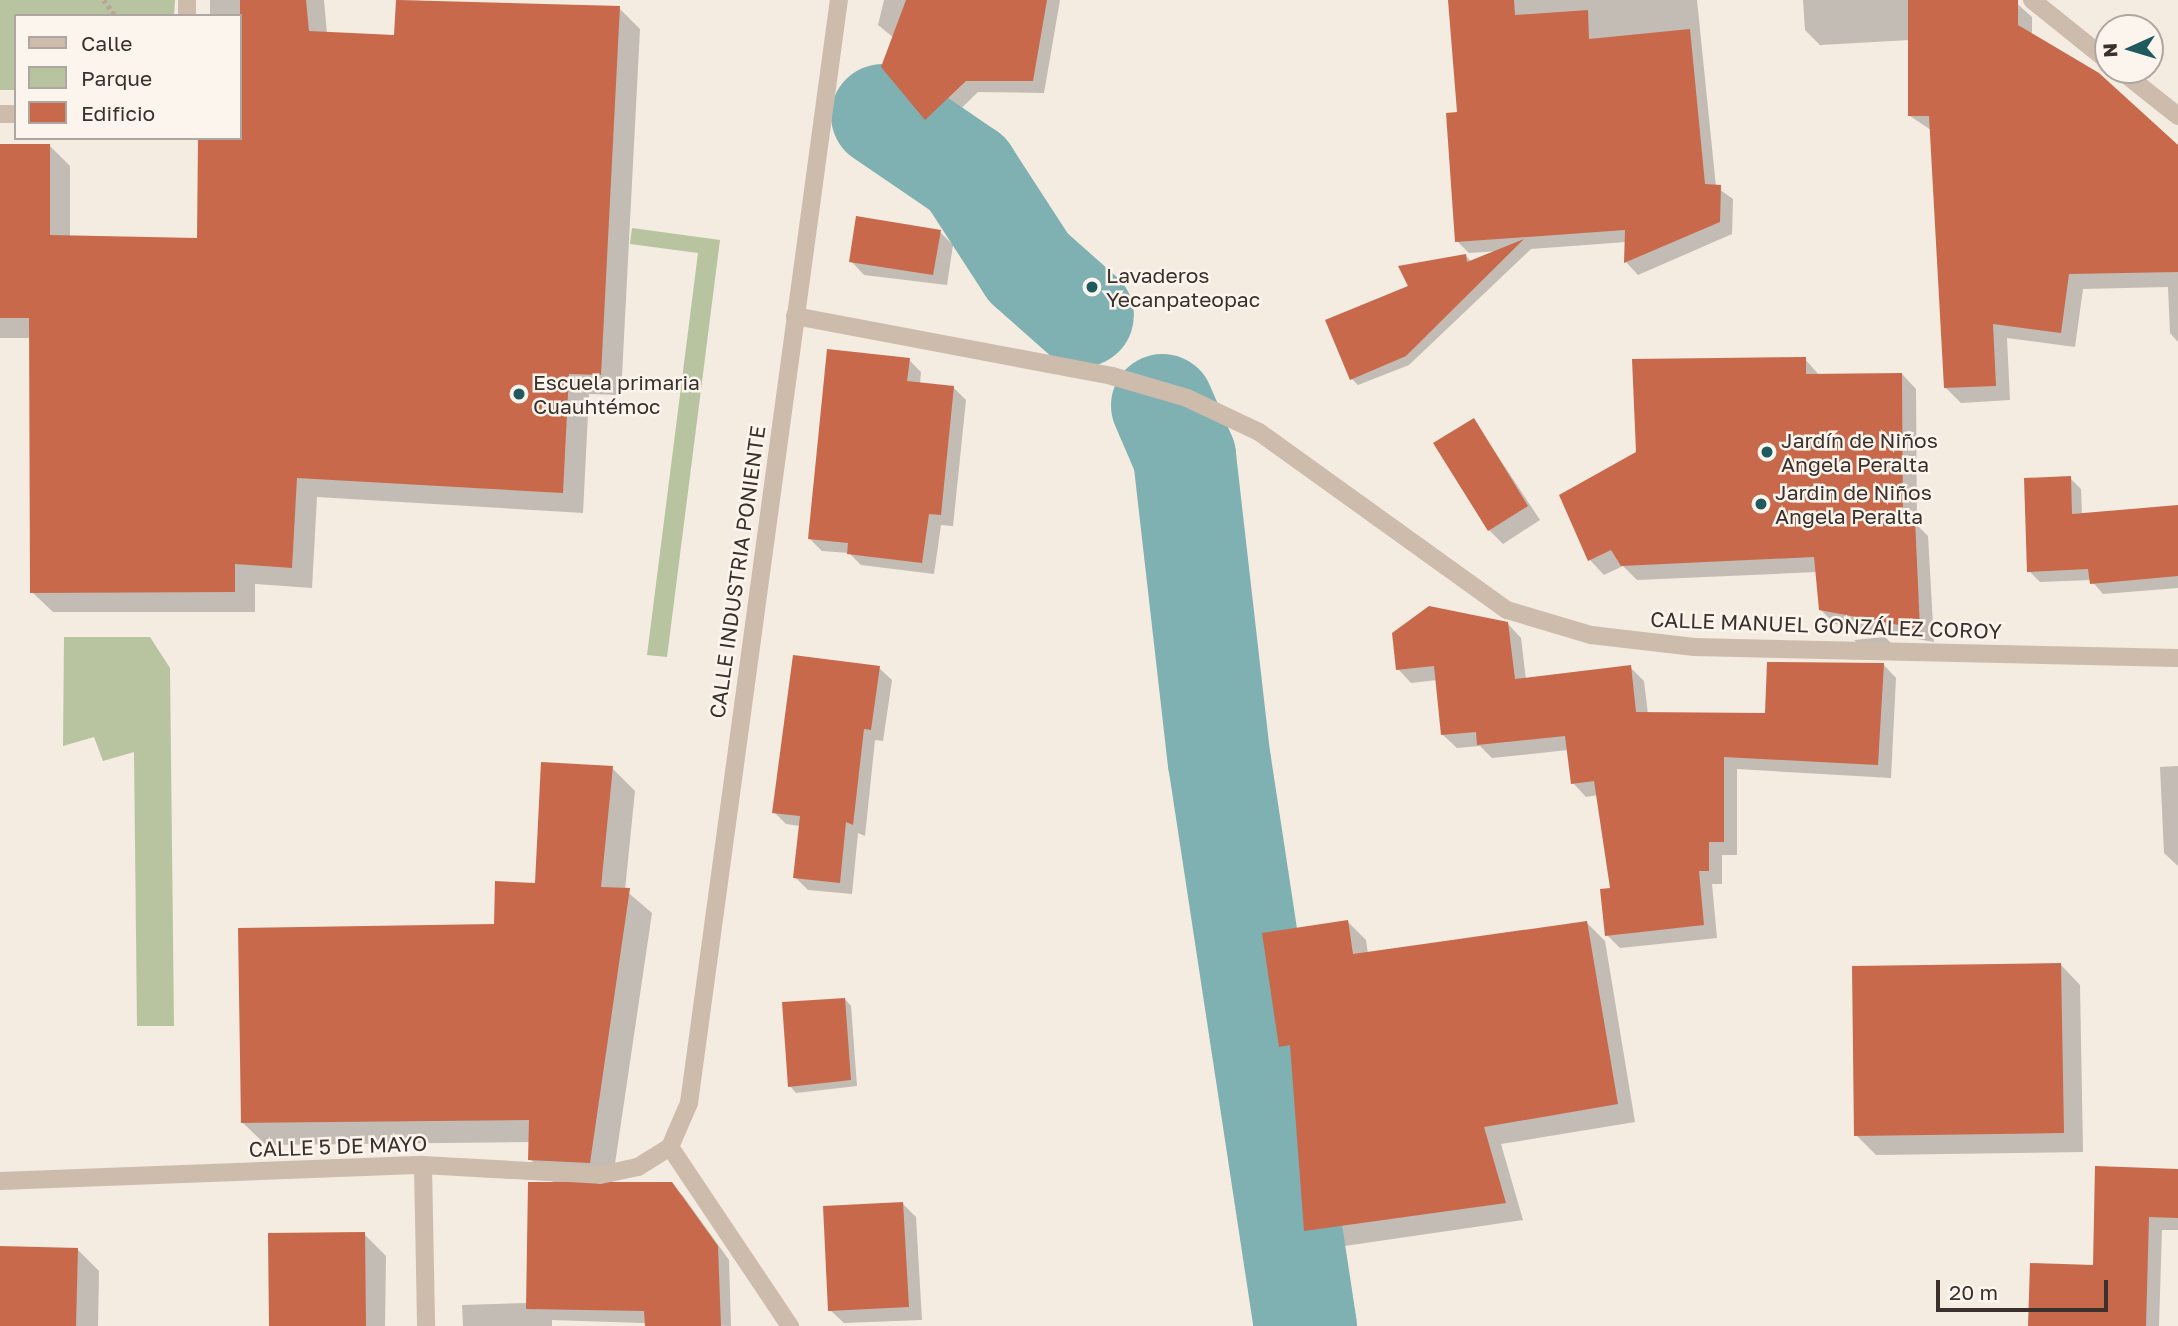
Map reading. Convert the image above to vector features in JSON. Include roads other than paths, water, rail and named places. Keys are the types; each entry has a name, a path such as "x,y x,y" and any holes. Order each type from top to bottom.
{"street":[{"name":"CALLE INDUSTRIA PONIENTE","path":"670,1147 689,1103 838,0"},
{"path":"2032,0 2094,50"},
{"path":"2138,84 2178,116"},
{"name":"CALLE MANUEL GONZÁLEZ COROY","path":"795,316 1112,376 1187,398 1259,432 1507,610 1591,635 1694,646 2178,659"},
{"path":"670,1147 790,1326"},
{"name":"CALLE 5 DE MAYO","path":"0,1181 423,1165 600,1175 638,1167 670,1147"},
{"path":"423,1165 426,1326"}],"waterway":[{"path":"882,115 967,173 1028,267 1082,315"},
{"path":"1162,405 1184,456 1219,761 1305,1326"}],"place":[{"name":"Lavaderos Yecanpateopac","path":"1092,287"},
{"name":"Escuela primaria Cuauhtémoc","path":"519,394"},
{"name":"Jardín de Niños Angela Peralta","path":"1767,452"},
{"name":"Jardin de Niños Angela Peralta","path":"1761,504"}]}
